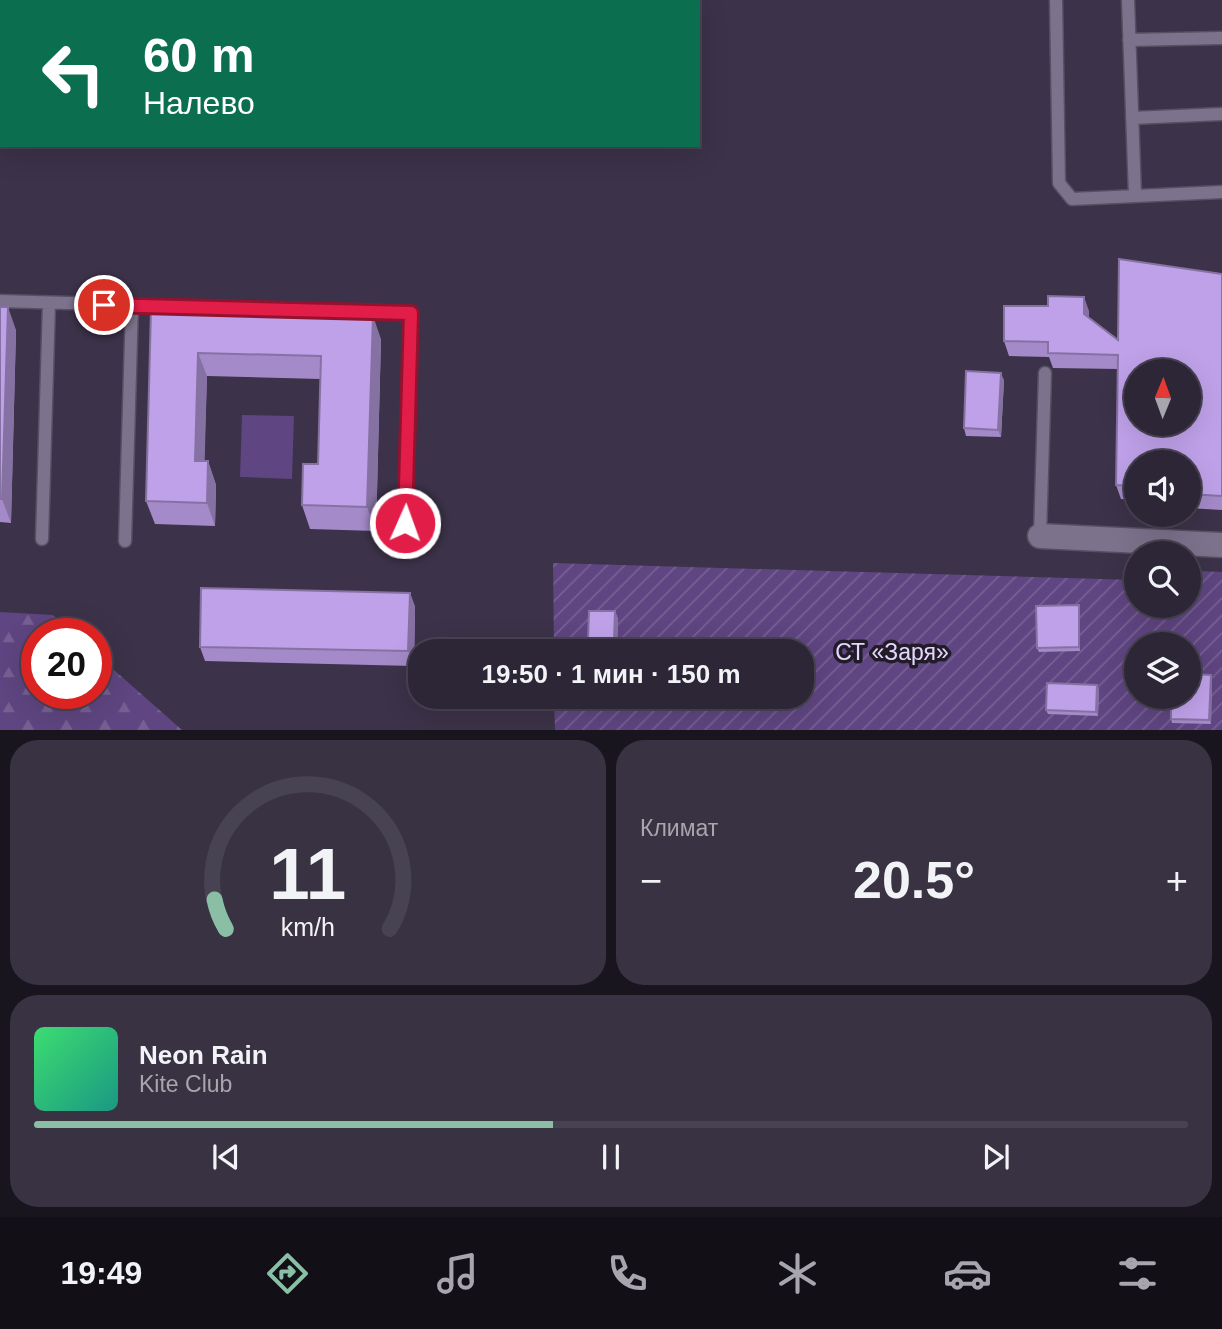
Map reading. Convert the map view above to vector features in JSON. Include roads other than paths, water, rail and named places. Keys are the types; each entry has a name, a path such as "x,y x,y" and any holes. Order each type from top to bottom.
{"street":[{"path":"1040,536 1222,545"}],"lane":[{"path":"1056,0 1059,183 1072,199 1222,192"},
{"path":"1128,0 1135,195"},
{"path":"1129,40 1222,38"},
{"path":"1132,118 1222,114"},
{"path":"0,302 411,313 404,549"},
{"path":"42,539 49,303"},
{"path":"125,541 132,305"},
{"path":"1040,536 1045,373"}],"park label":[{"name":"СТ «Заря»","path":"892,652"}]}
